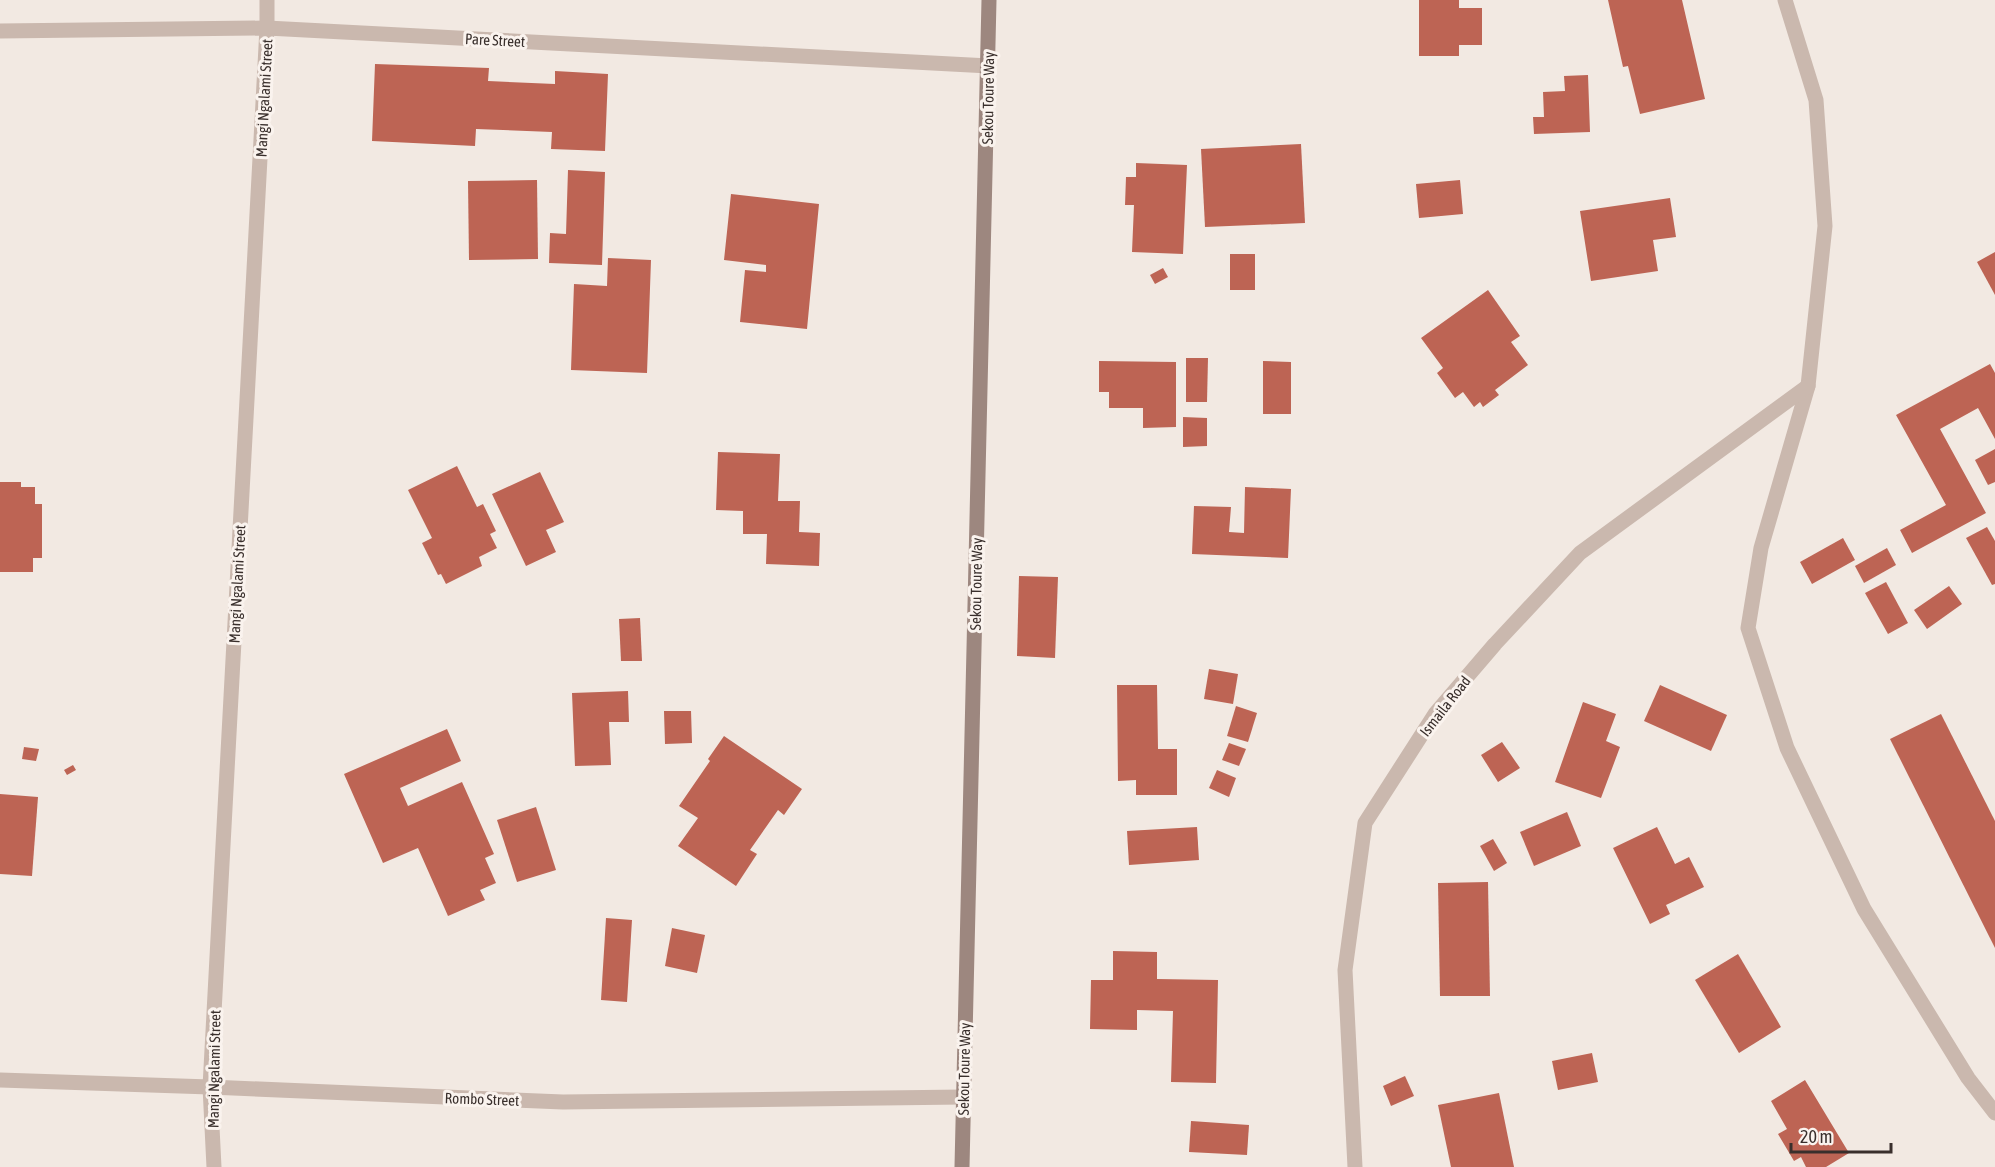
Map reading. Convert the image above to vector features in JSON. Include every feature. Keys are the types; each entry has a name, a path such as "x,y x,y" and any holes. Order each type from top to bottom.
{"street":[{"name":"Mangi Ngalami Street","path":"214,1167 210,1087 267,0"},
{"name":"Sekou Toure Way","path":"962,1167 989,0"},
{"path":"1785,0 1816,100 1825,226 1808,386 1761,548 1748,628 1788,748 1864,909 1968,1078 1995,1113"},
{"name":"Pare Street","path":"0,31 267,28 989,66"},
{"name":"Ismaila Road","path":"1355,1167 1345,970 1365,823 1435,714 1495,644 1580,553 1808,386"},
{"name":"Rombo Street","path":"0,1080 563,1102 963,1097"}],"building":[{"path":"1419,0 1459,0 1459,8 1482,8 1482,45 1459,45 1459,56 1419,56"},
{"path":"1608,0 1682,0 1705,99 1640,114 1628,66 1623,67"},
{"path":"375,64 489,68 488,81 555,84 555,71 608,74 605,151 551,149 552,132 476,129 475,146 372,141"},
{"path":"1588,75 1590,132 1534,134 1533,117 1544,117 1543,92 1565,91 1564,76"},
{"path":"1301,144 1305,223 1205,227 1201,149"},
{"path":"1136,163 1187,165 1183,254 1132,252 1134,205 1125,205 1126,177 1136,177"},
{"path":"568,170 605,172 602,265 549,263 550,233 566,234"},
{"path":"537,180 538,259 469,260 468,181"},
{"path":"1460,180 1463,214 1419,218 1416,184"},
{"path":"731,194 819,204 807,329 740,322 745,270 766,272 766,265 724,260"},
{"path":"1670,198 1676,237 1653,240 1658,271 1591,281 1580,211"},
{"path":"1995,252 1995,295 1977,262"},
{"path":"1230,254 1255,254 1255,290 1230,290"},
{"path":"608,258 651,260 647,373 571,370 574,284 607,286"},
{"path":"1163,268 1168,277 1155,284 1150,275"},
{"path":"1488,290 1520,336 1511,342 1528,365 1495,390 1499,395 1483,407 1480,402 1474,407 1463,392 1455,398 1437,373 1443,368 1421,338"},
{"path":"1186,358 1208,358 1207,402 1186,402"},
{"path":"1099,361 1176,362 1176,427 1143,428 1143,408 1109,408 1109,392 1099,392"},
{"path":"1263,361 1291,362 1291,414 1263,414"},
{"path":"1990,364 1995,373 1995,439 1978,408 1940,429 1986,513 1912,553 1900,530 1946,505 1896,415"},
{"path":"1183,417 1207,418 1207,446 1183,447"},
{"path":"1995,449 1995,482 1988,485 1975,460"},
{"path":"718,452 780,454 778,501 800,501 799,532 820,533 819,566 766,564 767,534 743,534 743,511 716,510"},
{"path":"457,466 477,507 483,504 496,531 490,534 497,548 479,557 482,566 446,584 441,574 438,575 422,543 432,538 408,490"},
{"path":"540,472 564,522 546,530 556,552 526,566 492,494"},
{"path":"0,482 21,482 21,487 35,487 35,504 42,504 42,558 33,558 33,572 0,572"},
{"path":"1245,487 1291,489 1288,558 1192,554 1194,506 1231,507 1229,532 1244,533"},
{"path":"1987,527 1995,541 1995,584 1992,585 1966,538"},
{"path":"1843,538 1855,560 1812,584 1800,562"},
{"path":"1887,548 1896,565 1864,583 1855,566"},
{"path":"1019,576 1058,577 1055,658 1017,656"},
{"path":"1886,582 1908,623 1888,634 1865,593"},
{"path":"1949,586 1962,604 1927,629 1914,610"},
{"path":"640,618 642,661 621,661 619,619"},
{"path":"1209,669 1238,674 1233,704 1204,699"},
{"path":"1117,685 1157,685 1158,749 1177,749 1177,795 1136,795 1136,780 1118,781"},
{"path":"1660,685 1727,715 1711,751 1644,721"},
{"path":"628,691 629,722 609,722 611,765 575,766 572,693"},
{"path":"1583,702 1616,714 1606,741 1620,747 1601,798 1555,782"},
{"path":"1236,706 1257,713 1248,742 1227,736"},
{"path":"664,711 691,711 692,743 665,744"},
{"path":"1941,714 1995,821 1995,948 1890,739"},
{"path":"447,729 461,761 400,788 408,806 462,782 494,854 485,858 496,883 480,890 485,900 448,916 418,848 383,863 344,774"},
{"path":"724,736 802,789 784,815 778,810 750,850 757,854 736,886 678,846 698,818 679,806"},
{"path":"1502,742 1520,768 1498,782 1481,755"},
{"path":"1229,743 1246,749 1239,766 1222,760"},
{"path":"24,747 39,749 36,761 22,759"},
{"path":"73,765 76,770 67,775 64,770"},
{"path":"1217,770 1236,778 1229,797 1209,788"},
{"path":"0,794 38,797 32,876 0,874"},
{"path":"536,807 556,870 517,882 497,820"},
{"path":"1567,812 1581,846 1534,866 1520,832"},
{"path":"1197,827 1199,860 1129,865 1127,831"},
{"path":"1657,827 1675,864 1689,857 1704,887 1666,905 1670,914 1650,924 1613,848"},
{"path":"1493,839 1507,863 1494,871 1480,846"},
{"path":"1488,882 1490,996 1440,996 1438,883"},
{"path":"606,918 632,920 627,1002 601,1000"},
{"path":"672,928 705,935 697,973 665,966"},
{"path":"1113,951 1157,952 1157,979 1218,980 1216,1083 1171,1082 1173,1011 1137,1010 1137,1030 1090,1029 1091,980 1113,980"},
{"path":"1738,954 1781,1027 1739,1053 1695,980"},
{"path":"1592,1053 1598,1082 1558,1090 1552,1061"},
{"path":"1405,1076 1414,1096 1391,1106 1383,1086"},
{"path":"1805,1080 1849,1153 1826,1167 1806,1167 1801,1157 1794,1161 1778,1134 1787,1129 1771,1101"},
{"path":"1499,1093 1514,1167 1451,1167 1438,1105"},
{"path":"1191,1121 1249,1125 1247,1155 1189,1152"}]}
